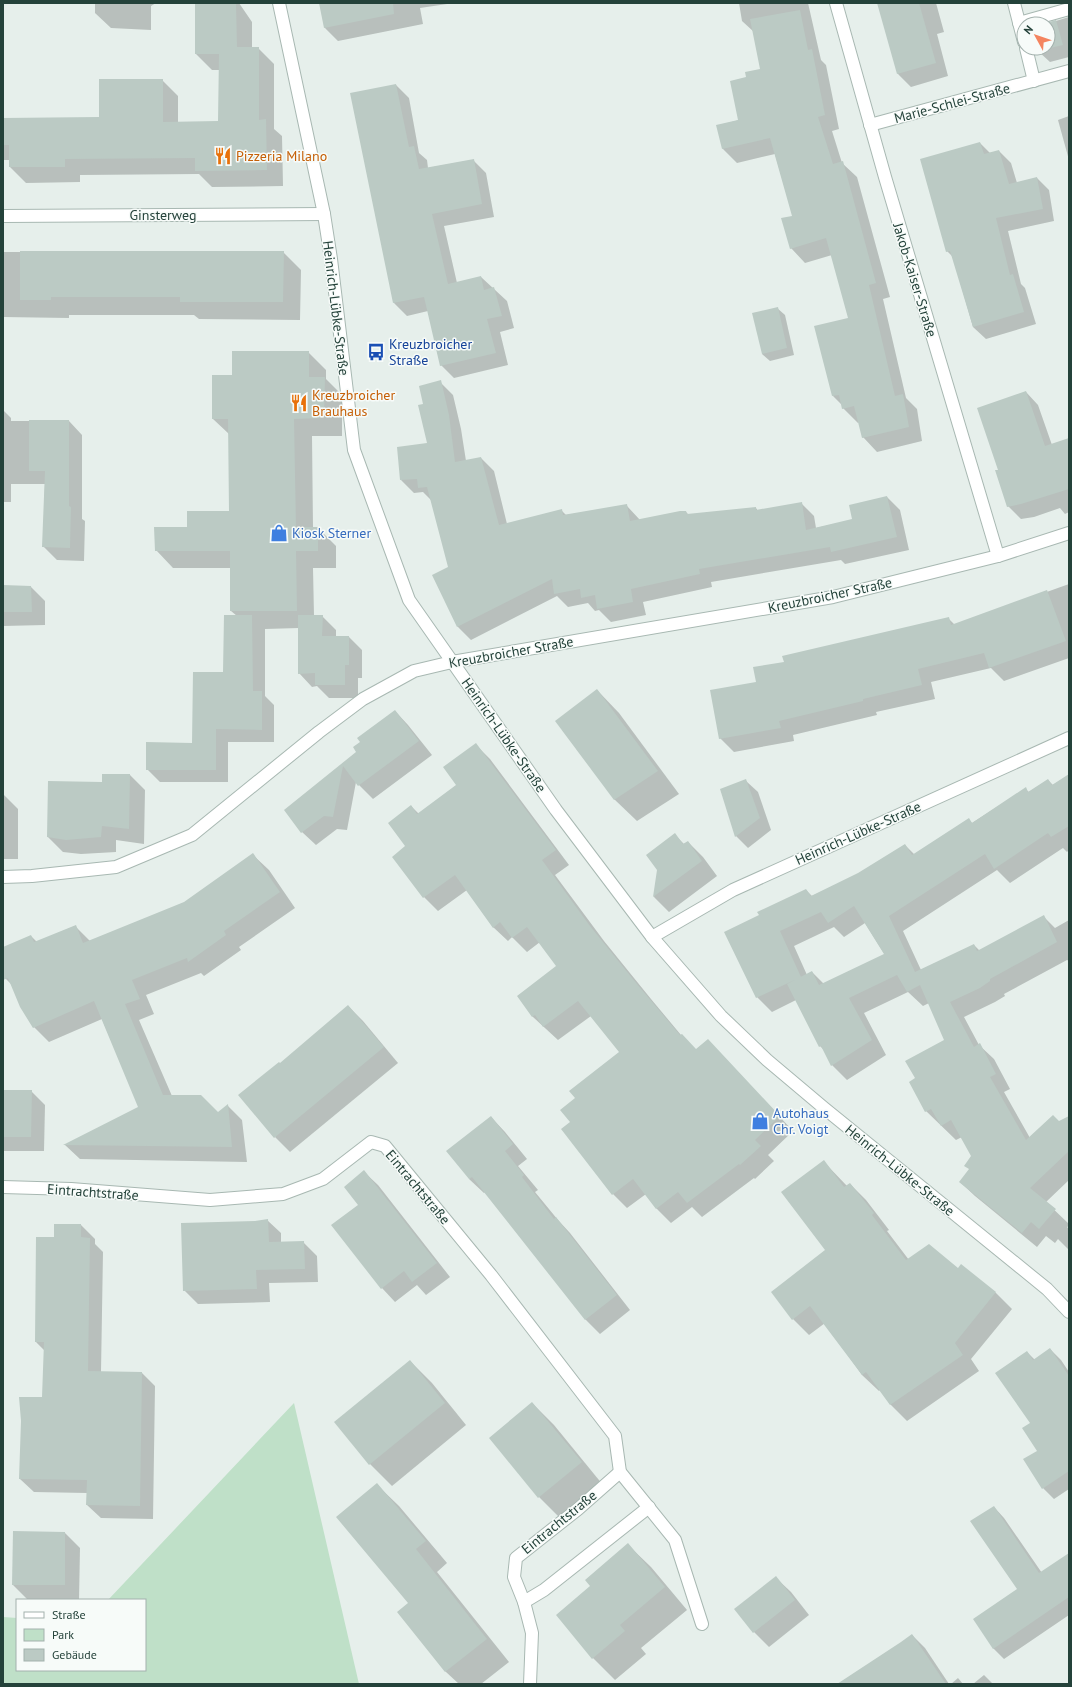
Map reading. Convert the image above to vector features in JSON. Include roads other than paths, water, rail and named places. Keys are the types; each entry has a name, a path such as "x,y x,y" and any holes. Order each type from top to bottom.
{"street":[{"name":"Heinrich-Lübke-Straße","path":"279,3 324,214 331,259 354,450 409,600 556,810 652,937 721,1016 767,1060 1047,1289 1069,1312"},
{"name":"Jakob-Kaiser-Straße","path":"836,3 870,125 998,556"},
{"path":"1014,3 1017,16"},
{"path":"1044,16 1069,9"},
{"path":"1028,56 1034,81"},
{"name":"Marie-Schlei-Straße","path":"870,125 1069,71"},
{"name":"Ginsterweg","path":"3,216 324,214"},
{"name":"Kreuzbroicher Straße","path":"3,877 32,876 116,867 192,835 319,732 363,699 414,671 452,662 833,597 998,556 1069,533"},
{"name":"Heinrich-Lübke-Straße","path":"652,937 733,890 1069,738"},
{"name":"Eintrachtstraße","path":"3,1187 71,1189 210,1200 283,1194 323,1179 371,1142 385,1146 491,1275 615,1436 620,1472 578,1509 516,1558 514,1577 524,1602 532,1633 530,1684"},
{"path":"620,1472 675,1540 702,1624"},
{"path":"524,1602 544,1590 649,1507"}],"place":[{"name":"Pizzeria Milano","path":"223,156"},
{"name":"Kreuzbroicher Straße","path":"376,352"},
{"name":"Kreuzbroicher Brauhaus","path":"299,403"},
{"name":"Kiosk Sterner","path":"279,533"},
{"name":"Autohaus Chr. Voigt","path":"760,1121"}]}
